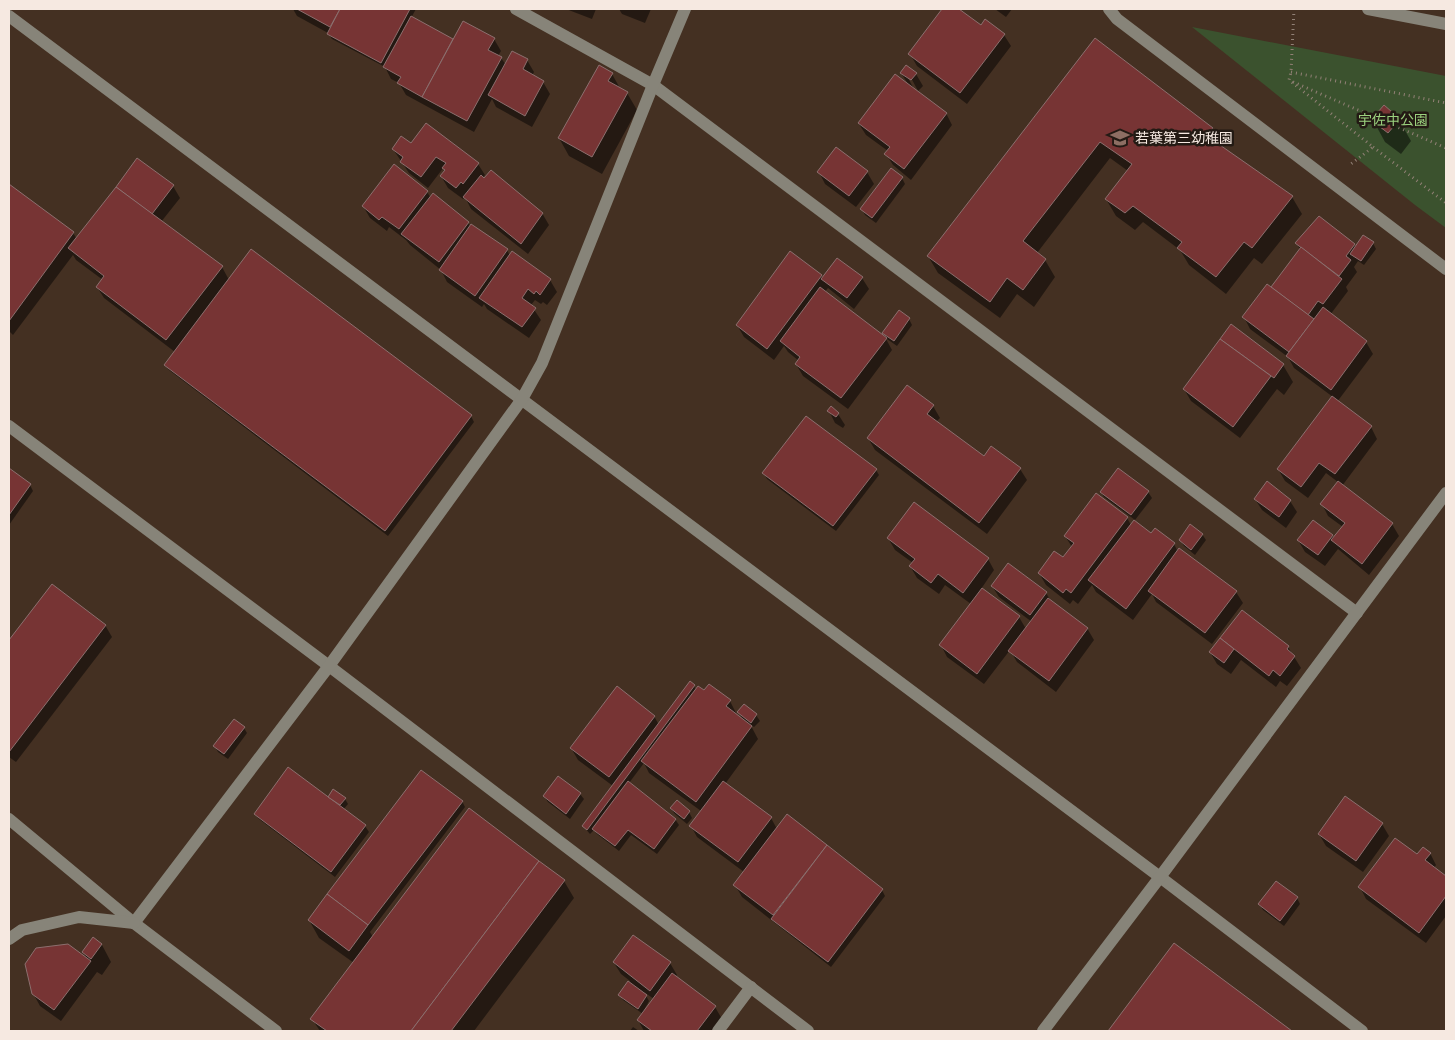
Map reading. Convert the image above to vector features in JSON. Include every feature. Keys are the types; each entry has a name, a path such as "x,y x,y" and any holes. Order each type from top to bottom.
{"street":[{"path":"516,9 653,86 1357,614"},
{"path":"134,923 329,666 522,399 542,362 685,9"},
{"path":"1109,9 1116,19 1446,269"},
{"path":"1368,9 1446,24"},
{"path":"9,16 1160,877 1362,1031"},
{"path":"9,426 329,666 808,1031"},
{"path":"1042,1031 1160,877 1446,493"},
{"path":"9,820 134,923 276,1031"},
{"path":"9,939 22,930 79,917 134,923"},
{"path":"718,1031 751,987"}],"path":[{"path":"1289,80 1294,9"},
{"path":"1291,72 1446,102"},
{"path":"1289,80 1446,204"},
{"path":"1289,80 1446,148"},
{"path":"1328,181 1373,147"}],"green space":[{"name":"宇佐中公園","path":"1192,27 1446,76 1446,228 1415,205"}],"building":[{"path":"297,9 340,9 330,27"},
{"path":"340,9 410,9 381,63 327,34"},
{"path":"942,9 959,9 981,25 985,19 1005,34 960,93 908,54"},
{"path":"411,16 453,39 422,97 397,83 401,77 383,67"},
{"path":"463,21 495,38 488,50 502,57 467,121 422,97"},
{"path":"1095,38 1213,128 1207,136 1293,196 1252,248 1244,242 1216,277 1177,248 1182,242 1133,206 1125,213 1105,199 1132,164 1100,142 1023,241 1046,259 1023,290 1007,278 990,302 927,256"},
{"path":"512,51 528,59 523,69 544,81 525,116 488,95"},
{"path":"599,65 613,73 608,81 628,92 592,157 558,138"},
{"path":"906,65 917,73 911,80 900,73"},
{"path":"895,74 947,113 904,169 884,154 890,147 858,123"},
{"path":"1384,105 1400,119 1388,133 1371,120"},
{"path":"426,123 479,163 463,184 461,182 456,188 440,176 445,170 442,168 446,163 436,157 421,177 400,162 403,157 392,149 401,136 411,143"},
{"path":"836,147 868,171 849,196 817,172"},
{"path":"137,158 174,185 152,214 116,187"},
{"path":"394,164 428,191 399,229 382,217 379,220 362,206"},
{"path":"891,168 903,177 872,218 860,209"},
{"path":"491,170 543,213 521,244 463,197 481,175 484,178"},
{"path":"9,184 74,232 9,321"},
{"path":"116,187 223,266 166,340 96,287 104,276 68,248"},
{"path":"433,193 469,222 439,262 401,234"},
{"path":"1319,216 1355,244 1346,256 1351,260 1339,276 1295,243"},
{"path":"471,224 508,249 475,296 439,270"},
{"path":"1363,235 1374,242 1361,261 1350,254"},
{"path":"1301,247 1342,279 1323,304 1318,301 1308,315 1271,287"},
{"path":"251,249 472,415 385,531 164,365"},
{"path":"512,251 551,279 540,295 536,291 534,294 528,289 522,298 536,308 522,327 479,298"},
{"path":"790,251 822,275 767,349 736,325"},
{"path":"837,258 863,277 847,298 821,279"},
{"path":"1267,284 1314,319 1289,352 1242,317"},
{"path":"820,287 887,338 841,398 795,364 800,357 780,341"},
{"path":"1323,307 1367,341 1331,390 1286,356"},
{"path":"899,310 910,318 894,341 882,333"},
{"path":"1231,324 1284,364 1274,378 1220,339"},
{"path":"1220,339 1271,376 1233,427 1183,389"},
{"path":"907,385 934,405 927,414 984,456 991,446 1021,468 979,523 867,438"},
{"path":"1332,396 1372,426 1335,474 1319,463 1301,487 1277,469"},
{"path":"831,406 839,413 836,417 827,411"},
{"path":"806,416 877,469 833,526 762,473"},
{"path":"9,468 31,484 9,515"},
{"path":"1118,468 1149,491 1131,515 1100,492"},
{"path":"1267,481 1291,500 1279,517 1254,499"},
{"path":"1338,481 1393,523 1362,564 1331,540 1345,523 1320,504"},
{"path":"1096,493 1128,517 1071,593 1066,589 1063,593 1038,573 1054,551 1063,557 1074,543 1064,536"},
{"path":"914,502 989,558 963,593 938,574 931,583 909,566 915,559 887,538"},
{"path":"1134,520 1151,533 1155,528 1175,543 1126,609 1088,580"},
{"path":"1313,520 1333,535 1318,555 1297,540"},
{"path":"1190,524 1203,534 1191,550 1179,540"},
{"path":"1179,548 1237,591 1205,633 1148,591"},
{"path":"1008,563 1047,592 1030,615 991,586"},
{"path":"52,584 106,625 9,752 9,640"},
{"path":"982,588 1020,616 977,674 939,645"},
{"path":"1048,598 1088,628 1049,681 1008,651"},
{"path":"1242,610 1289,646 1287,649 1295,656 1280,676 1273,670 1269,676 1220,638"},
{"path":"1220,638 1234,649 1224,663 1209,652"},
{"path":"690,681 695,685 587,830 582,826"},
{"path":"709,684 731,700 726,706 752,726 696,802 641,761 698,686 704,690"},
{"path":"617,686 655,716 609,777 570,748"},
{"path":"744,704 757,714 751,723 737,712"},
{"path":"234,719 245,727 224,754 213,746"},
{"path":"288,767 366,825 331,872 254,814"},
{"path":"421,770 463,801 368,925 327,894"},
{"path":"558,776 581,793 566,814 543,796"},
{"path":"628,781 676,819 654,849 628,830 615,846 592,829"},
{"path":"723,781 772,817 738,862 689,826"},
{"path":"333,789 346,798 340,805 328,797"},
{"path":"1345,796 1383,823 1356,861 1318,834"},
{"path":"677,800 690,811 684,819 670,808"},
{"path":"469,808 539,861 411,1031 327,1031 310,1019"},
{"path":"787,814 827,845 773,915 733,885"},
{"path":"1395,838 1417,854 1423,847 1431,853 1425,860 1446,876 1446,896 1419,933 1358,887"},
{"path":"827,845 883,889 828,962 771,919"},
{"path":"539,861 565,880 451,1031 411,1031"},
{"path":"1276,881 1298,897 1280,921 1258,904"},
{"path":"327,894 368,925 349,951 308,920"},
{"path":"633,935 671,962 650,991 613,962"},
{"path":"93,937 102,944 91,959 82,952"},
{"path":"1174,943 1292,1031 1108,1031"},
{"path":"68,944 91,961 54,1010 32,994 25,964 36,948"},
{"path":"672,973 716,1006 697,1031 652,1031 637,1020"},
{"path":"628,981 647,995 638,1009 618,995"}],"place":[{"name":"若葉第三幼稚園","path":"1120,138"}]}
